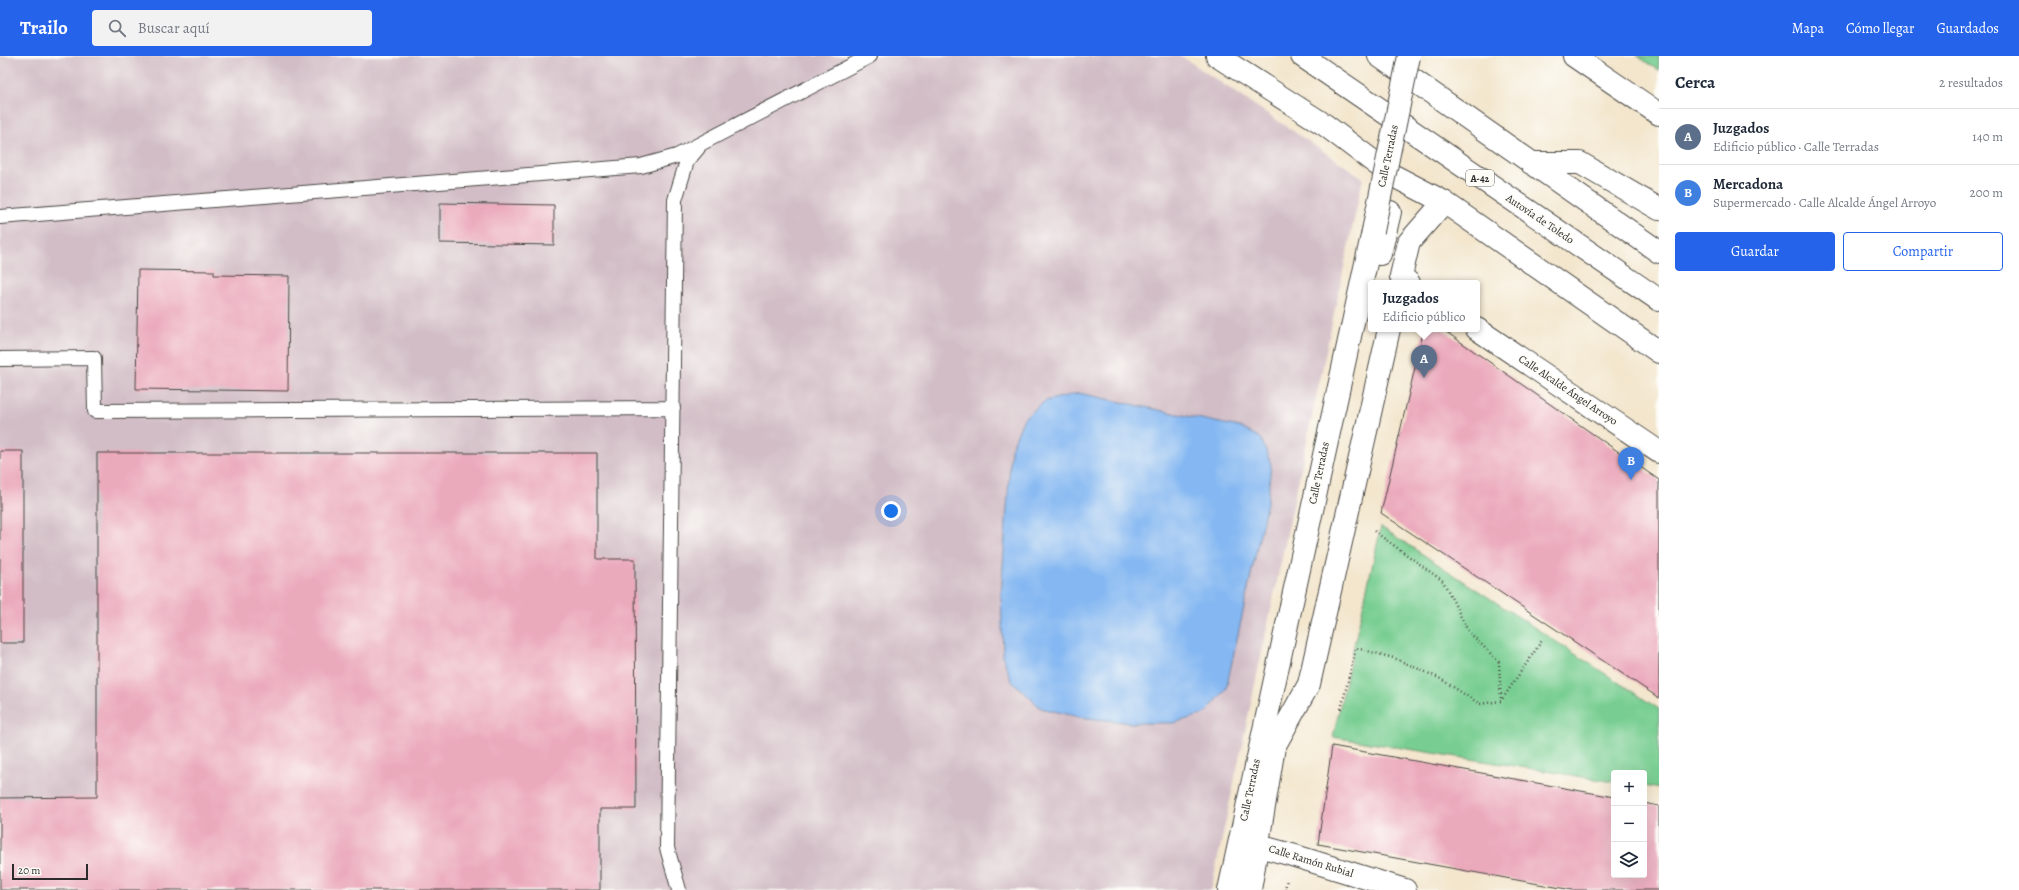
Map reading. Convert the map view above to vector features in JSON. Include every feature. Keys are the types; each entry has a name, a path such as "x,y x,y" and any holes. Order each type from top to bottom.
{"main road":[{"path":"1217,56 1325,125 1390,174 1444,202 1659,352"},
{"name":"Autovía de Toledo","path":"1302,56 1659,300"},
{"path":"1379,56 1659,252"},
{"name":"Calle Terradas","path":"1250,890 1249,843 1372,231 1409,56"},
{"name":"Calle Terradas","path":"1375,280 1422,56"},
{"path":"1574,56 1659,114"},
{"path":"1531,163 1580,163 1659,209"},
{"path":"1403,280 1408,242 1444,202"},
{"name":"Calle Terradas","path":"1229,890 1249,843 1274,747 1368,311"},
{"name":"Calle Alcalde Ángel Arroyo","path":"1480,331 1659,452"},
{"path":"1274,747 1309,684 1388,332"},
{"name":"Calle Ramón Rubial","path":"1249,843 1405,890"}],"lane":[{"path":"0,217 641,166 677,156 870,56"},
{"path":"679,890 667,848 675,200 687,161 701,144"},
{"path":"0,359 94,358 95,411 672,408"}],"path":[{"path":"1374,531 1443,581 1468,631 1499,662 1501,701"},
{"path":"1341,709 1356,648 1394,658 1439,678 1480,704 1501,701 1543,639"}],"shaded area":[{"path":"0,56 1181,56 1363,178 1211,890 0,890"}],"green space":[{"path":"1637,56 1659,56 1659,71"},
{"path":"1381,527 1659,709 1659,789 1647,787 1647,770 1611,770 1611,782 1333,737"}],"water":[{"path":"1079,393 1239,427 1261,438 1271,464 1268,498 1226,689 1205,714 1173,723 1132,723 1079,717 1041,708 1011,680 1003,657 1001,595 1011,449 1024,418 1045,401"}],"building":[{"path":"440,203 554,205 554,245 440,243"},
{"path":"138,270 214,271 214,275 289,276 288,391 136,389"},
{"path":"1423,332 1446,332 1659,480 1659,698 1381,513"},
{"path":"0,451 23,451 23,643 0,643"},
{"path":"97,453 597,453 597,559 635,559 636,809 600,809 600,890 0,890 0,798 97,797"},
{"path":"1332,746 1611,796 1611,878 1647,878 1647,804 1659,806 1659,890 1572,890 1318,844"}],"place":[{"name":"Juzgados","path":"1424,378"},
{"name":"Mercadona","path":"1631,480"}]}
